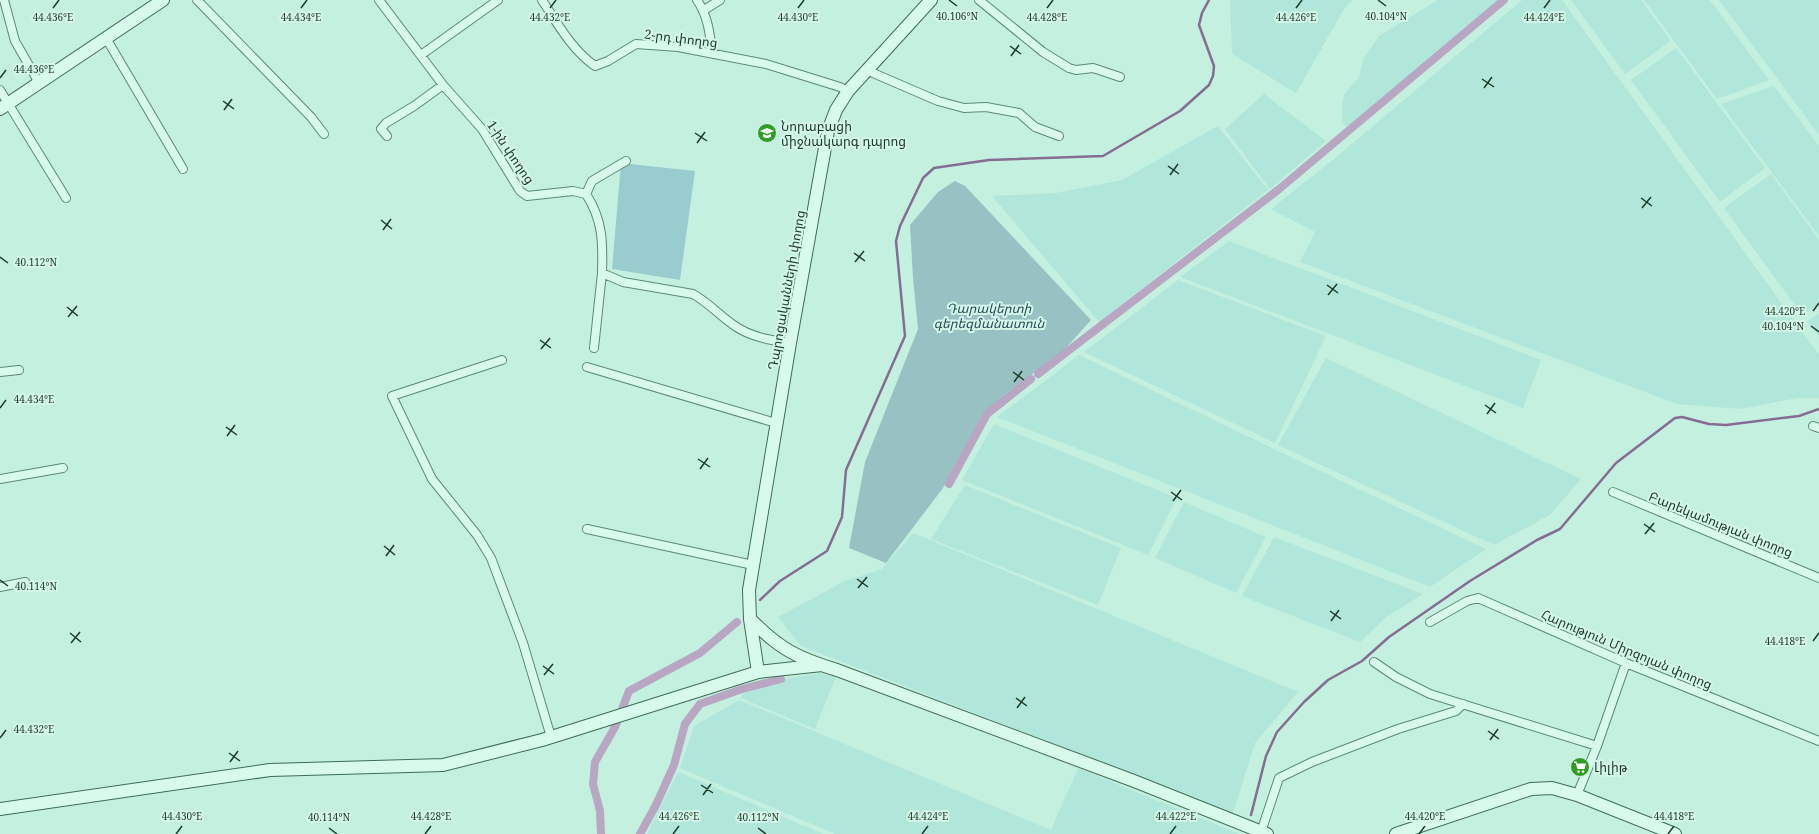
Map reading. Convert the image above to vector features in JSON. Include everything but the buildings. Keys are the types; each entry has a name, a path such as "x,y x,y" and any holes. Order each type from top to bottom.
{"main road":[{"path":"4,106 163,0"},
{"name":"Դպրոցականների փողոց","path":"758,672 750,619 749,590 776,423 828,131 836,110 848,91 931,0"},
{"path":"750,619 770,639 794,655 1232,819 1264,833"},
{"path":"0,809 270,770 443,765 551,737 758,672 822,666"},
{"path":"1396,834 1531,789 1552,788 1577,795 1675,834"}],"street":[{"path":"4,0 15,41 39,83"},
{"path":"197,0 311,117 324,134"},
{"name":"1-ին փողոց","path":"379,0 442,85 482,129 513,180 527,196 573,191 586,194"},
{"path":"420,55 498,0"},
{"name":"2-րդ փողոց","path":"542,0 564,33 585,59 595,66 608,61 636,44 678,47 766,64 840,87 848,91"},
{"path":"697,0 704,10 712,53"},
{"path":"704,10 720,0"},
{"path":"979,0 1043,52 1069,68 1076,70 1092,68 1120,77"},
{"path":"106,38 184,168"},
{"path":"868,69 873,73 938,102 964,108 986,107 1019,113 1035,127 1059,136"},
{"path":"387,136 381,129 386,122 414,106 442,85"},
{"path":"0,90 4,106 66,198"},
{"path":"594,348 602,273 600,225 595,207 586,194 592,181 626,161"},
{"path":"602,273 623,282 693,294 703,300 734,326 755,337 790,343"},
{"path":"502,360 392,396 432,479 477,535 491,558 523,643 551,737"},
{"path":"587,367 776,423"},
{"path":"0,372 19,370"},
{"path":"0,480 64,468"},
{"name":"Բարեկամության փողոց","path":"1613,492 1819,578"},
{"path":"587,529 754,565"},
{"path":"0,587 25,582"},
{"name":"Հարություն Միրզոյան փողոց","path":"1430,622 1467,601 1478,598 1626,663 1819,741"},
{"path":"1374,662 1396,677 1430,694 1597,746"},
{"path":"1577,795 1597,746 1626,663"},
{"path":"1264,833 1279,778 1326,756 1398,729 1456,711 1463,704"}],"shaded area":[{"path":"1230,0 1352,0 1344,9 1296,93 1232,54"},
{"path":"1438,0 1500,0 1349,129 1342,122 1342,105 1344,95 1359,77 1363,60 1379,36"},
{"path":"1522,0 1562,0 1819,355 1819,398 1797,398 1741,409 1677,404 1300,262 1315,232 1271,209 1340,154"},
{"path":"1571,0 1641,0 1671,41 1625,74"},
{"path":"1644,0 1710,0 1769,80 1717,99"},
{"path":"1719,0 1819,0 1819,135"},
{"path":"1676,48 1765,168 1720,202 1631,80"},
{"path":"1774,86 1819,146 1819,236 1721,104"},
{"path":"1264,94 1326,141 1270,189 1225,129"},
{"path":"1218,126 1268,190 1099,322 992,196 1056,193 1122,180"},
{"path":"621,163 695,171 680,280 612,269"},
{"path":"1771,174 1819,240 1819,304 1802,315 1724,208"},
{"path":"1229,241 1541,360 1523,408 1180,277"},
{"path":"1178,280 1326,336 1275,443 1084,352"},
{"path":"1819,314 1819,337 1807,321"},
{"path":"1079,355 1486,549 1430,587 997,417"},
{"path":"1326,358 1581,479 1550,515 1494,545 1278,445"},
{"path":"994,424 1177,498 1148,555 962,480"},
{"path":"965,485 1121,548 1098,605 931,539"},
{"path":"1184,502 1266,537 1236,593 1155,558"},
{"path":"913,533 1298,692 1255,743 1233,813 801,646 778,617 845,581 882,569"},
{"path":"1274,537 1423,594 1386,617 1360,642 1242,596"},
{"path":"821,673 836,677 815,729 741,698 744,692 789,678"},
{"path":"739,700 1051,830 1078,768 1239,834 835,834 680,768 694,726"},
{"path":"678,772 823,834 647,834"}],"green space":[{"name":"Դարակերտի գերեզմանատուն","path":"955,181 965,186 1091,320 1064,350 1003,396 982,415 943,488 886,563 849,548 865,462 918,329 910,225 938,192"}],"waterway":[{"path":"760,600 780,581 827,551 842,517 846,470 905,336 896,241 900,226 923,178 934,168 989,160 1103,156 1180,111 1209,85 1213,76 1214,66 1199,25 1202,13 1209,0"},
{"path":"1038,374 1278,190 1504,0"},
{"path":"949,484 987,414 1031,379"},
{"path":"1251,815 1266,756 1277,732 1304,702 1328,680 1362,661 1389,637 1470,581 1537,540 1560,529 1616,463 1675,418 1682,417 1709,424 1726,425 1799,416 1819,409"},
{"path":"601,834 600,811 593,784 595,762 615,727 629,691 700,653 737,622"},
{"path":"640,834 656,805 674,765 685,724 700,704 742,689 781,679"}],"place":[{"name":"Նորաբացի միջնակարգ դպրոց","path":"767,133"},
{"name":"Լիլիթ","path":"1580,767"}]}
